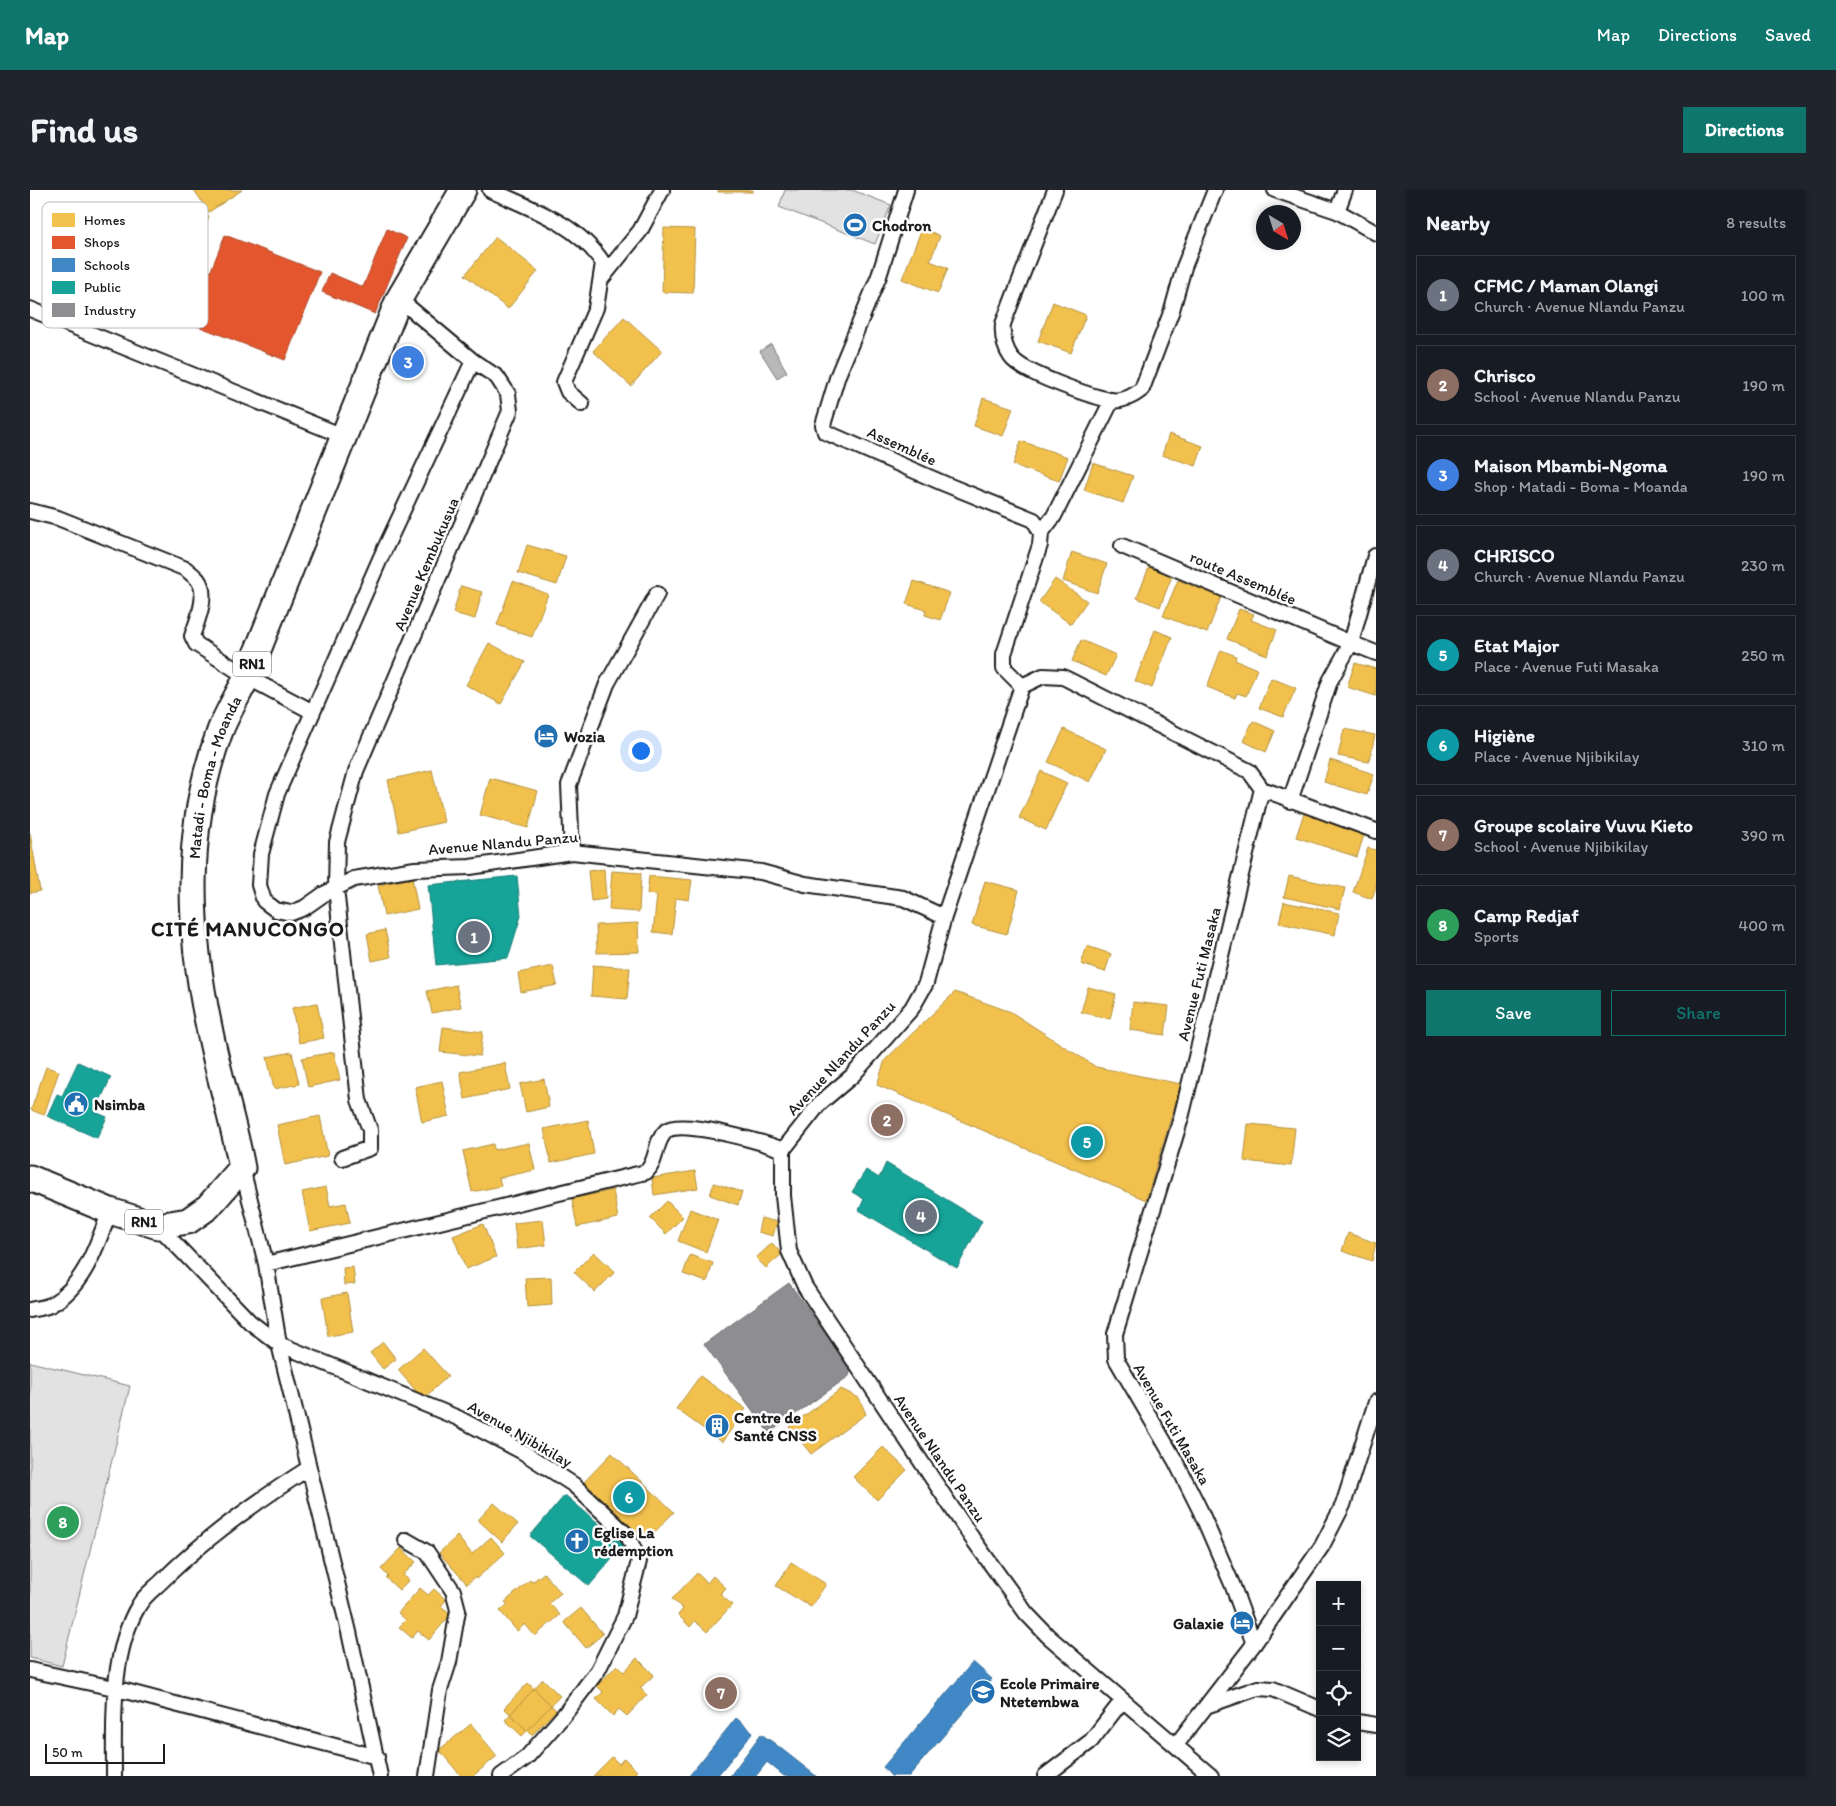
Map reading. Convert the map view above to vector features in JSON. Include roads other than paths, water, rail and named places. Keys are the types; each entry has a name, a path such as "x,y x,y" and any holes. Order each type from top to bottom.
{"highway":[{"name":"Matadi - Boma - Moanda","path":"242,1168 208,1027 194,929 192,863 200,803 220,731 247,677 399,299 464,190"},
{"name":"RN1","path":"30,1178 110,1211 158,1226 188,1221 208,1207 242,1168"}],"street":[{"path":"490,190 551,217 594,249 603,263 596,308 564,382 568,392 582,404"},
{"path":"602,278 640,231 662,190"},
{"name":"Assemblée","path":"906,190 879,276 838,375 823,425 825,432 1034,520 1042,533"},
{"path":"1055,190 1003,324 1002,337 1012,358 1027,370 1112,400 1132,397 1142,389 1172,310 1184,267 1215,190"},
{"path":"1275,190 1337,211 1376,234"},
{"path":"1337,211 1345,190"},
{"name":"Avenue Kembukusua","path":"342,1158 370,1148 370,1130 359,1100 336,888 337,842 356,771 510,411 508,394 497,377 473,361 399,299"},
{"path":"30,310 42,315"},
{"path":"75,328 343,436"},
{"path":"30,511 58,518 186,569 199,581 202,594 199,616 192,636 196,644 247,677 312,712 380,559 473,361"},
{"path":"1022,686 1004,668 1004,654 1040,545 1042,533 1054,516 1112,400"},
{"name":"route Assemblée","path":"1122,546 1376,653"},
{"path":"1290,801 1330,680 1351,643 1374,556"},
{"path":"572,852 569,785 607,684 657,594"},
{"path":"944,917 1022,686 1043,676 1064,677 1249,771 1262,789 1290,801 1376,831"},
{"name":"Avenue Nlandu Panzu","path":"312,712 277,794 261,854 259,885 264,901 276,910 291,913 304,908 354,879 378,874 415,869 470,866 572,852 762,872 805,884 903,898 944,917 926,983 912,1008 852,1076 820,1104 783,1150 783,1196 789,1251 805,1287 972,1538 1026,1613 1048,1636 1211,1776"},
{"name":"Avenue Futi Masaka","path":"1254,1644 1232,1584 1200,1510 1176,1462 1116,1359 1115,1334 1181,1118 1262,789"},
{"path":"266,1264 646,1172 652,1167 659,1142 666,1130 678,1125 761,1142 783,1150"},
{"path":"242,1168 266,1264 279,1344 349,1632 380,1776"},
{"path":"30,1310 51,1305 69,1292 90,1262 110,1211"},
{"name":"Avenue Njibikilay","path":"158,1226 243,1315 279,1344 458,1418 523,1452 574,1485 628,1536 639,1561 625,1616 598,1670 564,1715 527,1757 501,1776"},
{"path":"1176,1745 1254,1644 1322,1546 1343,1505 1376,1402"},
{"path":"114,1776 114,1688 127,1632 139,1604 191,1554 257,1501 309,1468"},
{"path":"406,1540 427,1552 453,1591 458,1610 449,1662 440,1690 427,1776"},
{"path":"30,1670 114,1688 377,1757"},
{"path":"1208,1705 1258,1688 1273,1689 1316,1707"},
{"path":"1045,1776 1090,1741 1122,1701"},
{"path":"1361,1723 1376,1725"}],"place":[{"name":"Chodron","path":"855,225"},
{"name":"Maison Mbambi-Ngoma","path":"408,362"},
{"name":"Wozia","path":"546,736"},
{"name":"CFMC / Maman Olangi","path":"474,937"},
{"name":"Nsimba","path":"76,1104"},
{"name":"Chrisco","path":"887,1120"},
{"name":"Etat Major","path":"1087,1142"},
{"name":"CHRISCO","path":"921,1216"},
{"name":"Centre de Santé CNSS","path":"717,1426"},
{"name":"Higiène","path":"629,1497"},
{"name":"Camp Redjaf","path":"63,1522"},
{"name":"Eglise La rédemption","path":"577,1541"},
{"name":"Galaxie","path":"1242,1623"},
{"name":"Ecole Primaire Ntetembwa","path":"983,1692"},
{"name":"Groupe scolaire Vuvu Kieto","path":"721,1693"}],"district":[{"name":"CITÉ MANUCONGO","path":"248,928"}]}
